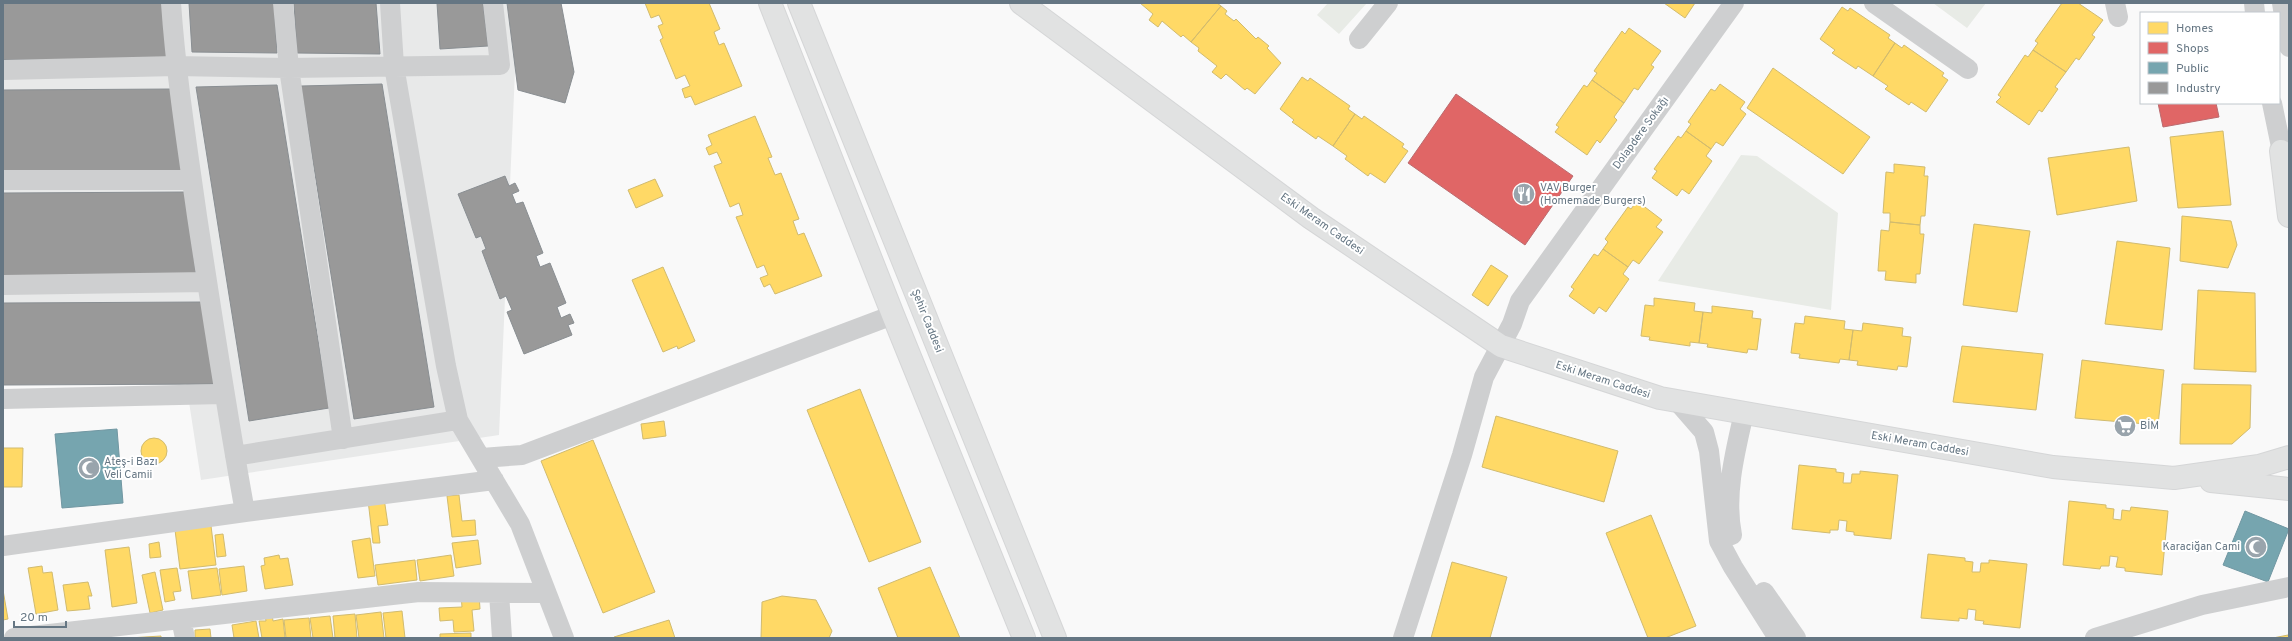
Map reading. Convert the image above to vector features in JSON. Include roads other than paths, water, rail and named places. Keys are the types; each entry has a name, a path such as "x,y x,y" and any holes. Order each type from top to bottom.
{"main road":[{"path":"770,3 893,315 1024,638"},
{"name":"Şehir Caddesi","path":"798,3 1055,638"},
{"name":"Eski Meram Caddesi","path":"1021,3 1311,218 1501,346 1660,398 2053,467 2174,478 2259,466 2289,456"},
{"path":"2281,151 2289,216"},
{"path":"2259,466 2289,441"},
{"path":"2174,478 2289,489"}],"street":[{"path":"171,3 176,66 223,394 245,512"},
{"path":"283,3 289,68 343,439"},
{"path":"390,3 394,66 446,366 458,420 520,524 564,638"},
{"path":"3,70 176,66 289,68 500,65 493,3"},
{"path":"1359,39 1388,3"},
{"name":"Dolapdere Sokağı","path":"1403,638 1462,455 1484,377 1501,346 1520,301 1734,3"},
{"path":"1874,3 1968,69"},
{"path":"2282,3 2289,43"},
{"path":"2272,104 2281,151 2289,179"},
{"path":"3,180 192,180"},
{"path":"3,285 207,282"},
{"path":"482,458 522,455 893,315"},
{"path":"3,399 223,394"},
{"path":"1677,401 1704,432 1709,451 1719,541 1733,567 1778,638"},
{"path":"1744,413 1735,452 1728,515 1734,544 1751,574 1796,638"},
{"path":"234,456 458,420"},
{"path":"3,546 245,512 494,480"},
{"path":"2095,638 2202,605 2289,587"},
{"path":"14,638 183,629 418,592 546,594"},
{"path":"499,593 502,638"}],"place":[{"name":"VAV Burger (Homemade Burgers)","path":"1524,194"},
{"name":"BİM","path":"2125,426"},
{"name":"Ateş-i Bazı Veli Camii","path":"89,468"},
{"name":"Karaciğan Cami","path":"2256,547"}]}
